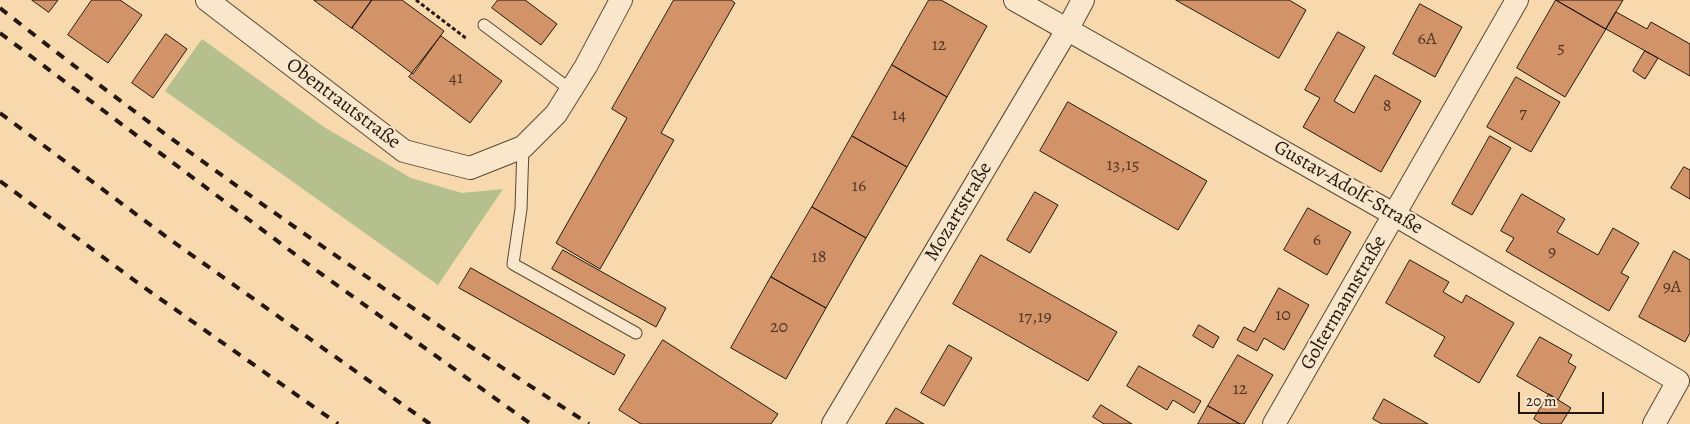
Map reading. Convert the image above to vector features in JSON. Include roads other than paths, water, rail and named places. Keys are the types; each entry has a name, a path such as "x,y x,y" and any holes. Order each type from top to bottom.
{"street":[{"name":"Obentrautstraße","path":"207,0 404,151 470,168 523,147 556,114 586,66 621,0"},
{"name":"Gustav-Adolf-Straße","path":"1015,0 1395,215 1678,381 1654,424"},
{"name":"Mozartstraße","path":"833,424 1083,0"},
{"name":"Goltermannstraße","path":"1274,424 1517,0"}],"lane":[{"path":"484,25 571,90"},
{"path":"523,147 522,210 513,264 636,333"}],"railway":[{"path":"0,8 143,118 289,223 363,275 589,424"},
{"path":"0,33 320,273 531,424"},
{"path":"0,113 172,241 430,424"},
{"path":"0,181 142,286 338,424"}]}
